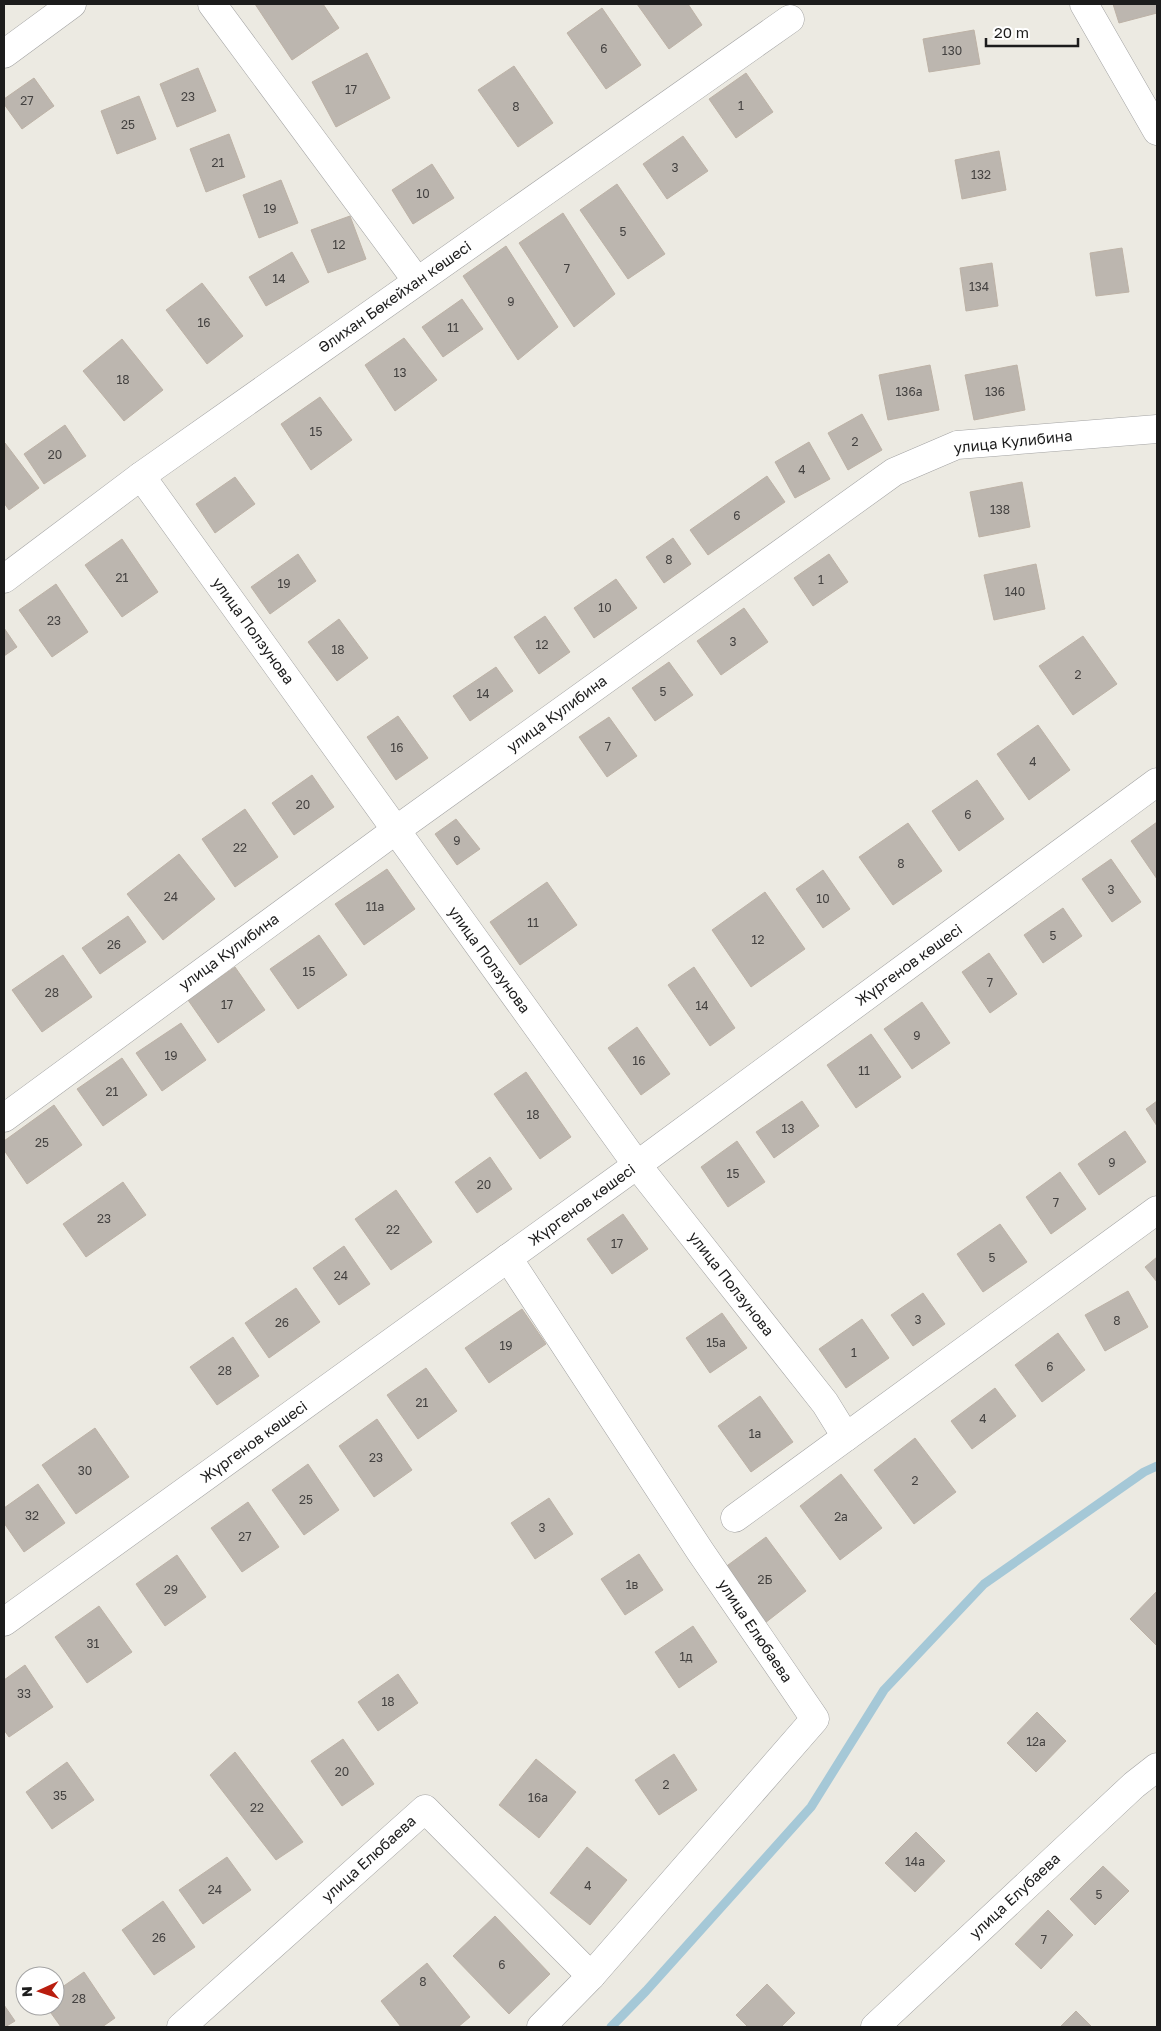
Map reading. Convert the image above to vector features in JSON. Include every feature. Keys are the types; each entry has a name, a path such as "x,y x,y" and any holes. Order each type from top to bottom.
{"street":[{"path":"4,54 72,4"},
{"path":"212,4 418,281"},
{"path":"1084,4 1155,124"},
{"name":"Әлихан Бөкейхан көшесі","path":"4,579 141,476 790,19"},
{"name":"улица Кулибина","path":"4,1118 396,830 894,472 956,444 1157,429"},
{"name":"улица Ползунова","path":"141,476 637,1165 825,1403 846,1437"},
{"name":"Жүргенов көшесі","path":"4,1622 637,1165 1157,782"},
{"path":"735,1518 1157,1210"},
{"name":"улица Елюбаева","path":"508,1258 700,1551 816,1719 591,1976 541,2027"},
{"name":"улица Елубаева","path":"876,2027 1134,1785 1157,1767"},
{"name":"улица Елюбаева","path":"181,2027 425,1809 591,1976"}],"building":[{"path":"255,4 323,4 339,28 292,60"},
{"path":"637,4 688,4 702,25 669,49"},
{"path":"1113,4 1157,4 1157,13 1119,23"},
{"path":"602,8 641,65 606,89 567,33"},
{"path":"974,30 980,64 929,72 923,39"},
{"path":"367,53 390,98 336,127 312,82"},
{"path":"514,66 553,123 518,147 478,90"},
{"path":"198,68 216,111 177,127 160,84"},
{"path":"746,73 773,112 736,138 709,99"},
{"path":"34,78 54,106 22,129 4,104 4,99"},
{"path":"139,96 156,139 117,154 101,111"},
{"path":"229,134 245,177 206,192 190,149"},
{"path":"683,136 708,171 667,199 643,164"},
{"path":"999,151 1006,190 962,199 955,160"},
{"path":"432,164 454,198 413,224 392,190"},
{"path":"281,180 298,223 259,238 243,195"},
{"path":"617,184 665,254 628,279 580,210"},
{"path":"563,213 615,294 574,327 519,243"},
{"path":"350,216 366,259 328,273 311,230"},
{"path":"506,246 558,327 518,360 463,276"},
{"path":"1122,248 1129,292 1096,296 1090,253"},
{"path":"292,252 309,282 266,306 249,277"},
{"path":"992,263 998,306 966,311 960,268"},
{"path":"202,283 243,336 207,364 166,310"},
{"path":"462,299 483,329 443,357 422,327"},
{"path":"404,338 437,380 395,411 365,365"},
{"path":"122,339 163,390 124,421 83,371"},
{"path":"930,365 939,410 888,420 879,375"},
{"path":"1017,365 1025,410 974,420 965,375"},
{"path":"320,397 352,440 311,470 281,424"},
{"path":"862,414 882,450 848,470 828,433"},
{"path":"65,425 86,456 44,484 24,454"},
{"path":"809,442 830,479 795,498 775,462"},
{"path":"5,443 39,488 9,510 4,503"},
{"path":"767,476 785,502 708,555 690,530"},
{"path":"235,477 255,504 215,533 196,504"},
{"path":"1022,482 1030,527 979,537 970,492"},
{"path":"673,538 691,564 664,583 646,557"},
{"path":"122,539 158,592 122,617 85,565"},
{"path":"298,554 316,581 270,614 251,587"},
{"path":"829,554 848,582 813,606 794,578"},
{"path":"1036,564 1045,609 994,620 984,575"},
{"path":"616,579 637,608 594,638 574,608"},
{"path":"56,584 88,632 52,657 19,610"},
{"path":"744,608 768,642 721,675 697,641"},
{"path":"545,616 570,652 539,674 514,637"},
{"path":"339,619 368,658 337,681 308,642"},
{"path":"4,628 17,647 4,656"},
{"path":"1083,636 1117,684 1073,715 1039,666"},
{"path":"669,662 693,695 655,721 632,688"},
{"path":"496,667 513,691 470,721 453,696"},
{"path":"398,716 428,758 396,780 367,737"},
{"path":"609,717 637,756 607,777 579,737"},
{"path":"1038,725 1070,770 1029,800 997,754"},
{"path":"312,775 334,807 294,835 272,803"},
{"path":"977,780 1004,819 959,851 932,811"},
{"path":"245,809 278,857 235,887 202,839"},
{"path":"456,819 480,849 457,865 435,834"},
{"path":"1157,822 1157,879 1131,841"},
{"path":"908,823 942,871 893,905 859,857"},
{"path":"179,854 215,899 163,940 127,894"},
{"path":"1111,859 1141,902 1112,922 1082,879"},
{"path":"387,869 415,909 364,945 335,904"},
{"path":"823,870 850,909 823,928 796,889"},
{"path":"547,882 577,925 520,965 490,922"},
{"path":"765,892 805,949 751,987 712,930"},
{"path":"1063,908 1082,936 1043,963 1024,935"},
{"path":"128,916 146,942 100,974 82,948"},
{"path":"319,935 347,975 298,1009 270,969"},
{"path":"989,953 1017,994 990,1013 962,972"},
{"path":"63,955 92,997 42,1032 12,990"},
{"path":"235,967 265,1010 218,1043 188,1000"},
{"path":"694,967 735,1028 710,1046 668,985"},
{"path":"922,1002 950,1043 912,1069 884,1029"},
{"path":"181,1023 206,1060 162,1091 136,1053"},
{"path":"637,1027 670,1074 641,1095 608,1048"},
{"path":"871,1034 901,1077 856,1108 827,1065"},
{"path":"122,1058 147,1095 103,1126 77,1089"},
{"path":"526,1072 571,1137 540,1159 494,1094"},
{"path":"802,1101 819,1126 774,1158 756,1132"},
{"path":"1157,1101 1157,1126 1146,1109"},
{"path":"54,1105 82,1145 27,1184 4,1150 4,1141"},
{"path":"1125,1131 1146,1162 1099,1195 1078,1164"},
{"path":"737,1141 765,1182 728,1207 701,1167"},
{"path":"490,1157 512,1189 477,1213 455,1182"},
{"path":"1060,1172 1086,1209 1051,1234 1026,1197"},
{"path":"123,1182 146,1215 86,1257 63,1224"},
{"path":"396,1190 432,1242 391,1270 355,1219"},
{"path":"623,1214 648,1249 612,1274 587,1239"},
{"path":"1000,1224 1027,1262 983,1292 957,1254"},
{"path":"344,1246 370,1284 339,1305 313,1268"},
{"path":"1157,1257 1157,1282 1145,1267"},
{"path":"296,1288 320,1322 269,1358 245,1323"},
{"path":"1128,1291 1148,1327 1105,1351 1085,1315"},
{"path":"923,1293 945,1324 913,1346 891,1315"},
{"path":"522,1309 546,1344 489,1383 465,1348"},
{"path":"722,1313 747,1348 710,1373 686,1338"},
{"path":"862,1319 889,1358 846,1388 819,1349"},
{"path":"1058,1333 1085,1370 1042,1402 1015,1365"},
{"path":"233,1337 259,1376 217,1405 190,1367"},
{"path":"426,1368 457,1411 418,1439 387,1395"},
{"path":"995,1388 1016,1416 972,1449 951,1421"},
{"path":"760,1396 793,1442 751,1472 718,1426"},
{"path":"377,1419 412,1470 374,1497 339,1446"},
{"path":"95,1428 129,1477 76,1514 42,1465"},
{"path":"915,1438 956,1492 914,1524 874,1470"},
{"path":"308,1464 339,1510 304,1535 272,1490"},
{"path":"841,1474 882,1528 840,1560 800,1506"},
{"path":"38,1484 65,1523 24,1552 4,1523 4,1508"},
{"path":"549,1498 573,1534 535,1559 511,1523"},
{"path":"248,1502 279,1547 242,1572 211,1528"},
{"path":"766,1537 806,1591 765,1623 724,1568"},
{"path":"639,1554 663,1590 625,1615 601,1579"},
{"path":"177,1555 206,1597 165,1626 136,1584"},
{"path":"1157,1591 1157,1646 1130,1619"},
{"path":"99,1606 132,1652 87,1683 55,1637"},
{"path":"693,1626 717,1662 679,1688 655,1652"},
{"path":"25,1665 53,1707 9,1737 4,1730 4,1680"},
{"path":"398,1674 418,1703 378,1731 358,1702"},
{"path":"1037,1712 1066,1741 1036,1772 1007,1743"},
{"path":"343,1739 374,1784 342,1806 311,1761"},
{"path":"235,1752 303,1842 276,1860 210,1775"},
{"path":"674,1754 697,1790 659,1815 635,1780"},
{"path":"536,1759 576,1792 539,1838 499,1805"},
{"path":"67,1762 94,1800 52,1829 26,1792"},
{"path":"916,1832 945,1861 915,1892 885,1863"},
{"path":"587,1847 627,1880 590,1925 550,1893"},
{"path":"227,1857 251,1890 203,1924 179,1890"},
{"path":"1103,1866 1129,1891 1095,1925 1070,1899"},
{"path":"163,1901 195,1947 154,1975 122,1930"},
{"path":"1048,1910 1073,1935 1041,1969 1015,1944"},
{"path":"495,1916 550,1974 509,2014 453,1956"},
{"path":"427,1963 470,2017 458,2027 401,2027 381,2001"},
{"path":"84,1972 115,2018 102,2027 61,2027 53,2016 65,2016 65,1985"},
{"path":"767,1984 795,2013 781,2027 748,2027 736,2015"},
{"path":"4,2005 15,2021 5,2027 4,2027"},
{"path":"1076,2011 1092,2027 1060,2027"}],"waterway":[{"path":"611,2027 646,1991 811,1807 884,1690 984,1584 1144,1472 1157,1466"}]}
